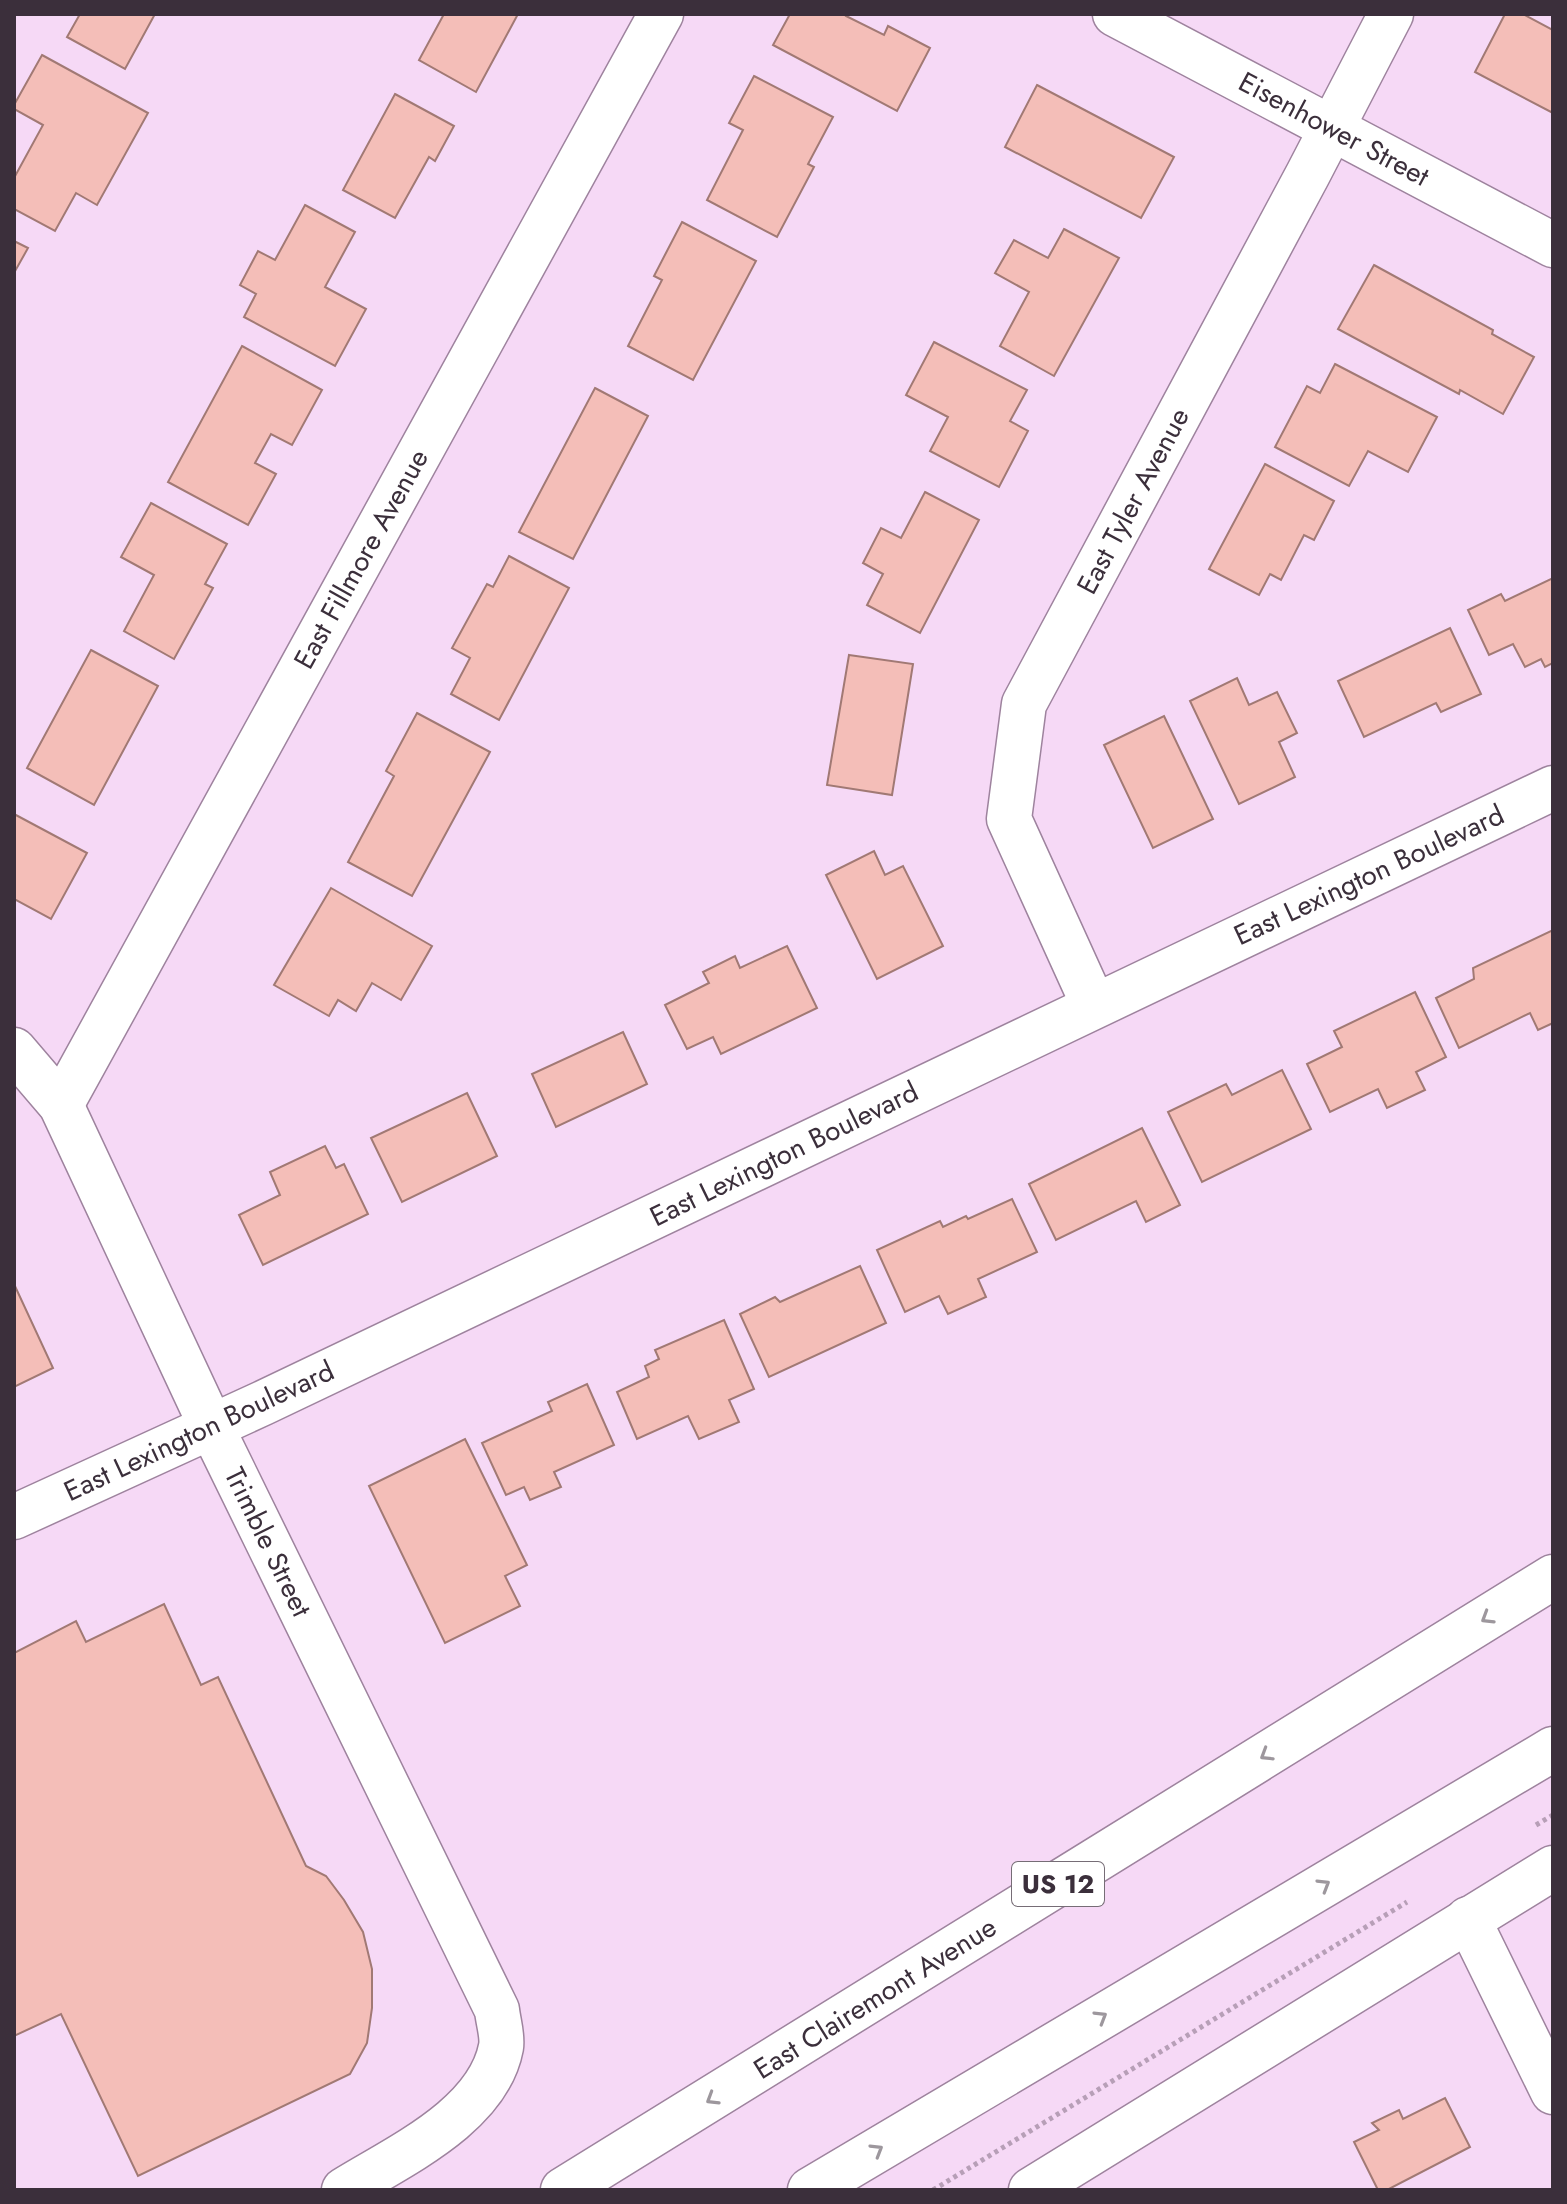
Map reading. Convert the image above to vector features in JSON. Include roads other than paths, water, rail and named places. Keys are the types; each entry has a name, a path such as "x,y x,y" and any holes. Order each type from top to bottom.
{"street":[{"name":"East Fillmore Avenue","path":"61,1105 661,14"},
{"name":"Eisenhower Street","path":"1115,14 1553,245"},
{"name":"East Tyler Avenue","path":"1094,1006 1009,819 1024,704 1391,14"},
{"name":"East Lexington Boulevard","path":"14,1517 1553,788"},
{"name":"Trimble Street","path":"14,1050 61,1105 211,1426 497,2010 501,2044 491,2076 466,2108 433,2135 344,2190"},
{"name":"East Clairemont Avenue","path":"563,2190 1553,1577"},
{"path":"810,2190 1553,1749"},
{"path":"1031,2190 1553,1868"},
{"path":"1468,1919 1553,2092"}]}
